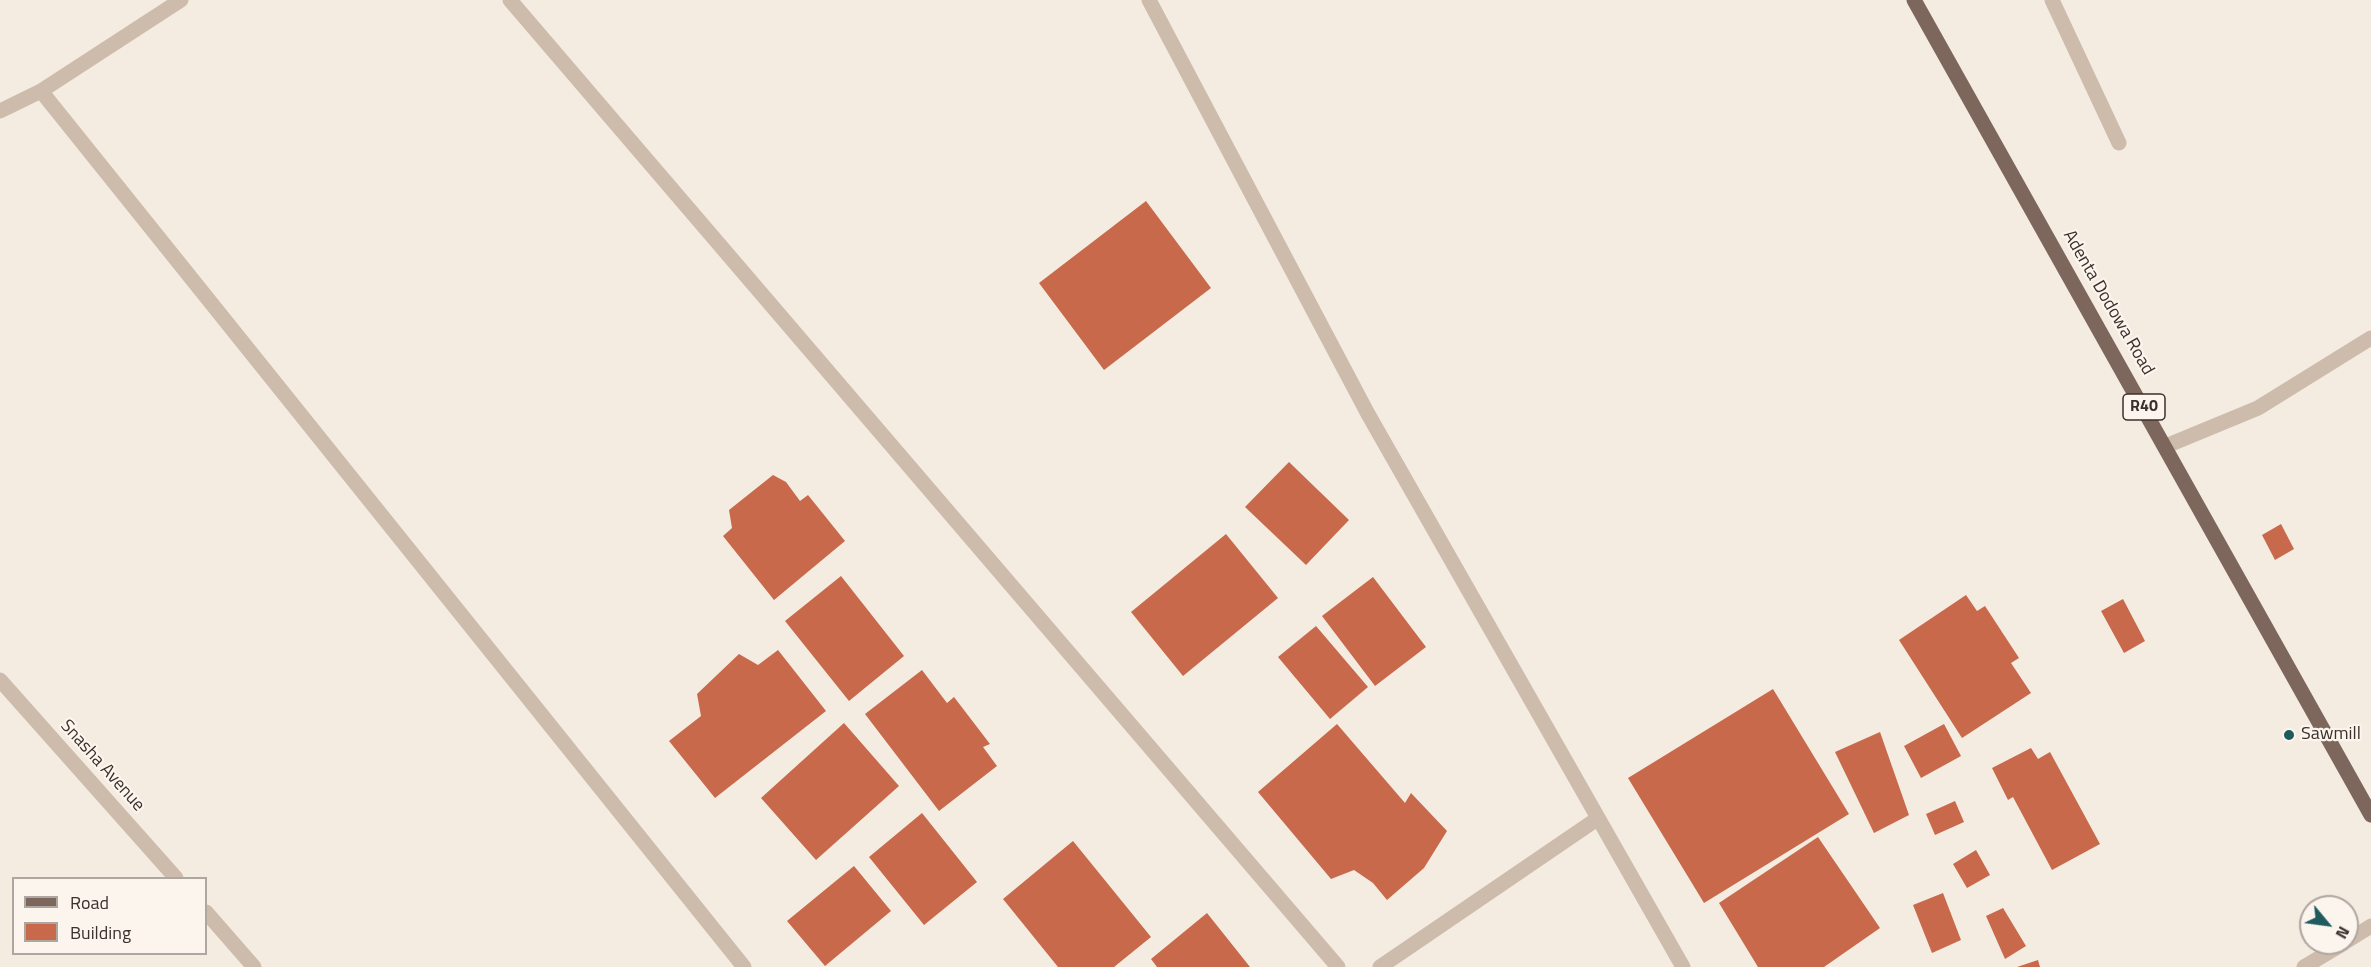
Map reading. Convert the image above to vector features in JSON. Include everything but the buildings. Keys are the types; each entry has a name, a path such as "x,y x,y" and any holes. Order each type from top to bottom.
{"main road":[{"name":"Adenta Dodowa Road","path":"1914,0 2371,815"}],"street":[{"path":"0,111 41,91 181,0"},
{"path":"510,0 1338,967"},
{"path":"1149,0 1368,414 1683,967"},
{"path":"2052,0 2119,143"},
{"path":"41,91 744,967"},
{"path":"2166,446 2258,408 2371,338"},
{"name":"Snasha Avenue","path":"0,680 174,877"},
{"path":"1380,967 1597,819"},
{"path":"207,913 254,967"},
{"path":"2310,966 2326,955"}],"place":[{"name":"Sawmill","path":"2289,735"}]}
